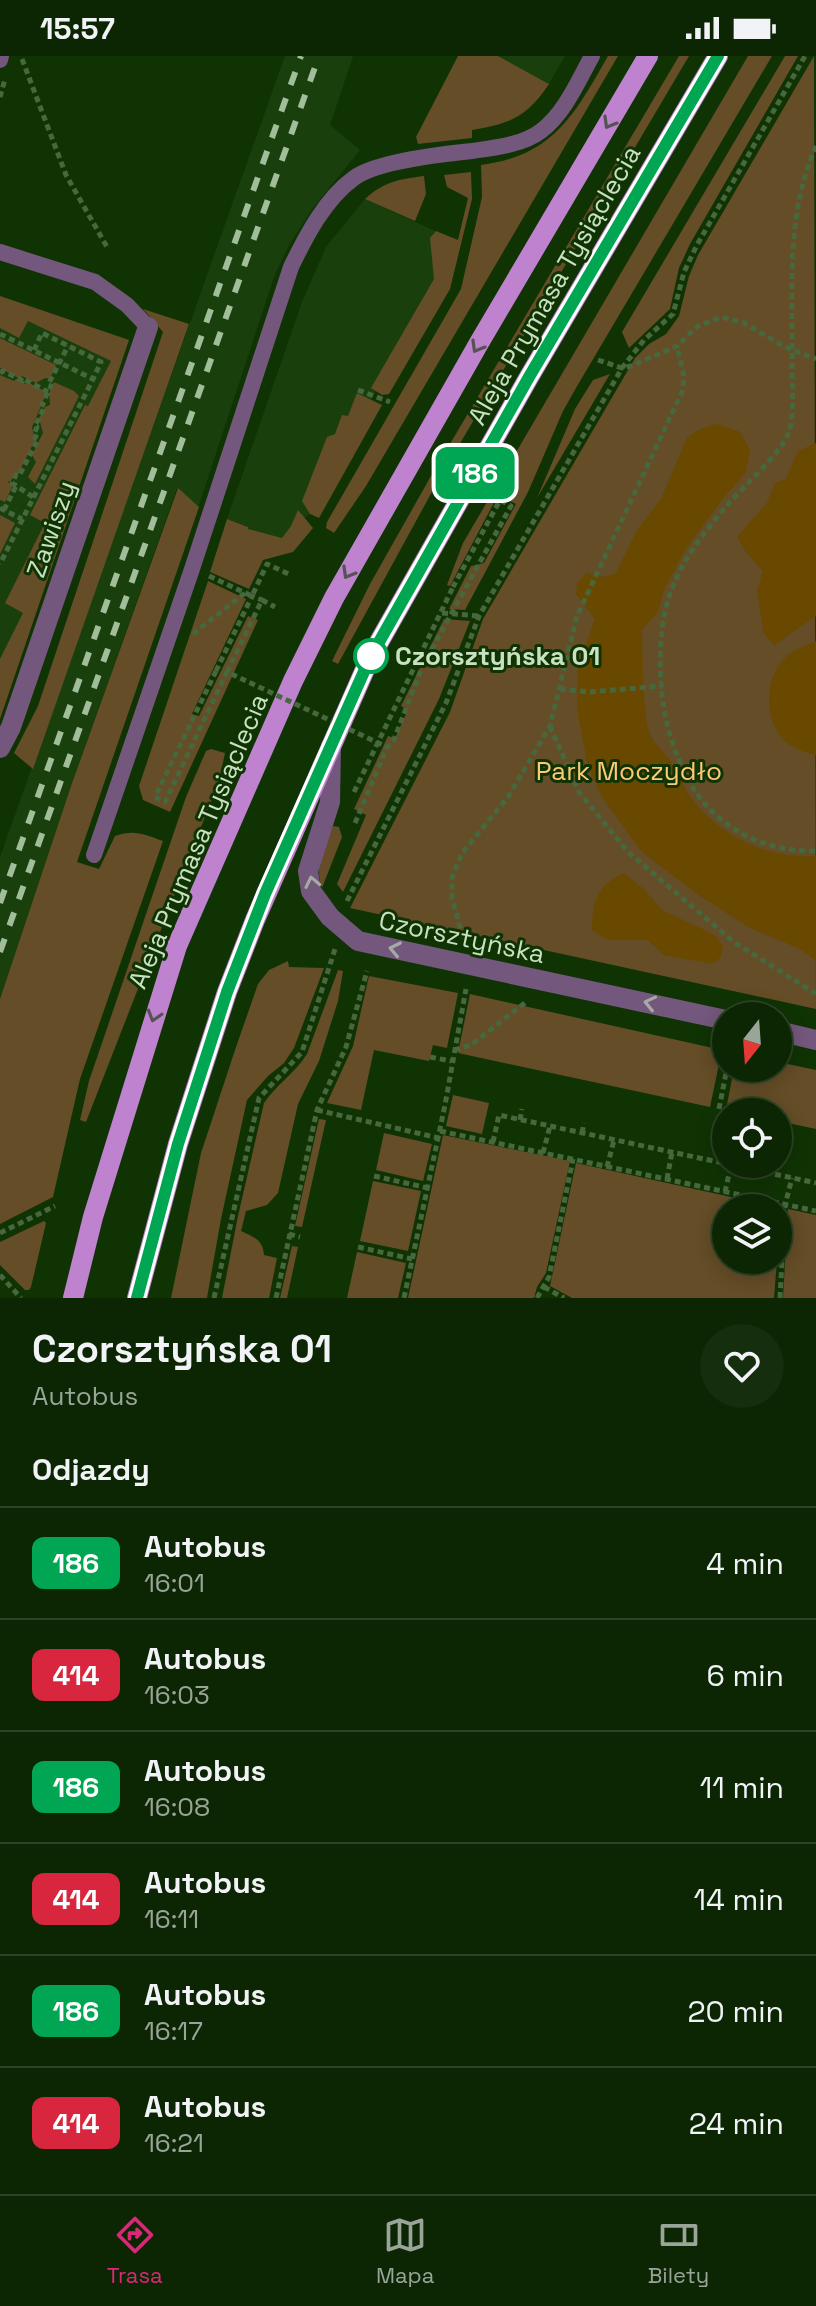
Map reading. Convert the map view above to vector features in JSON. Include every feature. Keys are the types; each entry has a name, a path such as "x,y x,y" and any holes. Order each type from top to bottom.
{"main road":[{"name":"Aleja Prymasa Tysiąclecia","path":"73,1298 93,1217 177,946 293,681 364,544 648,56"},
{"name":"Aleja Prymasa Tysiąclecia","path":"137,1298 178,1144 227,992 331,742 370,658 529,377 718,56"}],"street":[{"name":"Zawiszy","path":"0,748 11,727 148,327"},
{"name":"Czorsztyńska","path":"331,742 330,802 308,871 311,891 330,917 358,941 712,1017"},
{"path":"792,1034 816,1040"}],"lane":[{"path":"94,855 291,267 305,239 342,188 357,175 405,160 513,144 541,132 564,105 592,56"},
{"path":"0,252 95,282 127,305 148,327"}],"path":[{"path":"21,56 66,175 107,247"},
{"path":"344,908 446,703 479,616 622,368 644,340 673,314 684,272 697,245 805,56"},
{"path":"816,146 805,172 796,212 791,278 789,433 701,536 672,588 663,613 659,648 669,737 677,760 716,818 756,841 816,851"},
{"path":"598,360 622,368 677,346 698,326 722,317 744,323 785,347 816,359"},
{"path":"0,564 101,362 42,333 34,350"},
{"path":"0,334 93,379"},
{"path":"33,497 12,483 16,475 19,476 38,439 35,438 35,426 51,386 48,385 68,346"},
{"path":"463,938 452,898 452,878 462,853 508,797 550,726 577,616 682,392 684,377 677,346"},
{"path":"0,373 3,371 24,379 48,392"},
{"path":"358,390 390,402"},
{"path":"16,486 2,509 22,519"},
{"path":"347,806 453,587 500,500 511,506 423,665 393,742 387,747 355,823"},
{"path":"261,603 165,802 155,797 267,564 291,575"},
{"path":"204,574 275,607"},
{"path":"182,642 249,596"},
{"path":"442,613 479,616"},
{"path":"227,672 387,747"},
{"path":"560,689 589,692 662,686"},
{"path":"550,726 579,792 628,852 734,942 816,994"},
{"path":"214,1298 259,1098 302,1052 333,958"},
{"path":"276,1298 317,1110 346,1047 367,971"},
{"path":"404,1298 466,989"},
{"path":"454,1050 471,1045 526,1002"},
{"path":"430,1057 451,1061"},
{"path":"520,1120 522,1109"},
{"path":"317,1110 493,1142 734,1194"},
{"path":"493,1142 499,1115 712,1161"},
{"path":"582,1133 584,1123"},
{"path":"543,1153 550,1126"},
{"path":"642,1146 644,1135"},
{"path":"607,1167 614,1140"},
{"path":"704,1159 707,1149"},
{"path":"667,1179 672,1152"},
{"path":"537,1298 549,1277 573,1159"},
{"path":"374,1176 428,1188"},
{"path":"725,1192 728,1178"},
{"path":"788,1194 792,1178 816,1183"},
{"path":"0,1233 55,1206"},
{"path":"792,1206 816,1211"},
{"path":"289,1234 300,1237"},
{"path":"358,1247 412,1259"},
{"path":"780,1298 781,1274"},
{"path":"0,1275 21,1298"},
{"path":"544,1287 564,1298"}],"shaded area":[{"path":"285,56 353,56 330,125 360,150 313,208 289,245 274,277 197,511 177,488 71,786 0,999 0,857"},
{"path":"498,56 565,56 549,84"},
{"path":"365,199 457,241 375,391 325,497 286,539 247,529 247,526 227,519 302,302 326,247"},
{"path":"0,296 129,340 0,719"}],"green space":[{"path":"458,56 498,56 549,84 533,104 507,122 472,130 472,138 418,144 416,137"},
{"path":"608,56 618,56 366,486 334,533 326,528 327,522 461,289 482,197 481,165 506,160 544,142 572,114"},
{"path":"679,56 689,56 439,479 338,664 332,661 370,584 431,476"},
{"path":"748,56 772,56 563,411 528,492 465,610 449,609 471,566 484,563 516,504 498,495 450,586 447,585 463,543"},
{"path":"785,56 798,56 690,244 679,268 670,309 629,348 622,332"},
{"name":"Park Moczydło","path":"814,56 816,1009 350,908 450,712 483,619 635,358 649,344 666,334 679,316 698,255"},
{"path":"471,172 472,199 450,289 389,394 382,395 371,388 434,279 430,238 436,231 458,240 468,198 447,187 444,175"},
{"path":"424,176 426,194 415,221 365,199 392,182"},
{"path":"0,296 129,340 0,719 0,659 23,613 5,603 45,523 30,515 85,405 88,406 111,361 28,321 19,338 0,328"},
{"path":"143,309 189,324 33,769 14,753 38,706 163,332"},
{"path":"0,338 56,365 50,379 36,383 22,376 20,379 0,368"},
{"path":"610,374 537,498 575,409 593,380"},
{"path":"0,375 25,384 27,382 47,392 32,427 35,440 18,474 7,482 13,485 5,502 0,500"},
{"path":"54,382 79,396 35,484 28,477 36,462 32,455 43,433 39,418 45,407 50,405 49,393"},
{"path":"357,393 382,405 319,518 310,514 302,501 327,437 335,434 342,415 348,416"},
{"path":"717,424 740,432 750,450 746,472 685,550 664,590 658,612 642,630 647,725 652,738 672,763 690,796 717,824 764,850 816,856 816,960 798,948 750,928 697,894 641,851 602,797 588,766 577,709 578,667 595,619 576,594 577,583 587,573 604,577 616,573 636,532 662,497 687,438 700,429"},
{"path":"816,443 816,616 774,645 764,634 757,591 763,571 737,537 767,503 775,483 786,479 798,451"},
{"path":"178,488 199,507 77,862 99,869 115,836 122,834 139,833 163,841 80,1079 53,1197 0,1224 0,999 71,786"},
{"path":"298,510 313,528 293,552 263,560 249,589 210,572 227,519 248,529 282,538"},
{"path":"0,515 15,523 0,554"},
{"path":"208,581 246,599 192,714 199,716 248,616 258,620 170,812 143,800 139,786"},
{"path":"444,619 470,621 439,699 343,892 337,884 366,815 354,809 388,736 395,738 408,710 401,706"},
{"path":"816,641 815,755 793,747 782,738 772,718 769,696 774,674 780,664 794,651"},
{"path":"211,749 225,753 219,781 86,1122 80,1120 89,1081 186,797 206,751"},
{"path":"333,826 339,827 342,837 322,888 320,864"},
{"path":"623,873 644,889 662,910 715,935 723,947 721,957 712,964 664,955 648,940 608,940 592,930 598,896 607,883"},
{"path":"288,961 289,967 324,968 294,1048 284,1063 247,1100 207,1298 171,1298 201,1153 236,1047 258,984 269,970"},
{"path":"338,970 343,971 338,1001 319,1061 298,1104 278,1193 267,1205 246,1211 241,1231 259,1242 264,1255 277,1258 269,1298 222,1298 264,1103 307,1054"},
{"path":"369,976 458,993 447,1048 433,1045 429,1061 374,1050 361,1110 327,1103 353,1046"},
{"path":"470,994 712,1048 712,1082 715,1082 710,1107 458,1053"},
{"path":"792,1065 816,1070 816,1129 792,1124 792,1098 728,1098 731,1082 792,1082"},
{"path":"453,1095 489,1103 482,1134 446,1126"},
{"path":"319,1119 326,1120 302,1227 295,1226"},
{"path":"384,1133 432,1144 423,1181 376,1170"},
{"path":"443,1135 570,1161 546,1273 534,1298 408,1298"},
{"path":"576,1163 717,1194 712,1194 712,1274 776,1274 774,1298 572,1298 550,1286"},
{"path":"373,1181 421,1191 408,1251 360,1241"},
{"path":"792,1210 816,1215 816,1298 783,1298 784,1274 792,1274"},
{"path":"44,1221 31,1287 25,1290 0,1265 0,1242"},
{"path":"292,1246 298,1247 287,1298 280,1298"},
{"path":"357,1252 406,1263 398,1298 347,1298"}],"railway":[{"path":"0,903 301,56"},
{"path":"0,952 319,56"}],"bus line":[{"name":"186","path":"137,1298 178,1144 227,992 265,894 370,658 529,377 718,56"}],"place":[{"name":"Czorsztyńska 01","path":"371,656"}]}
